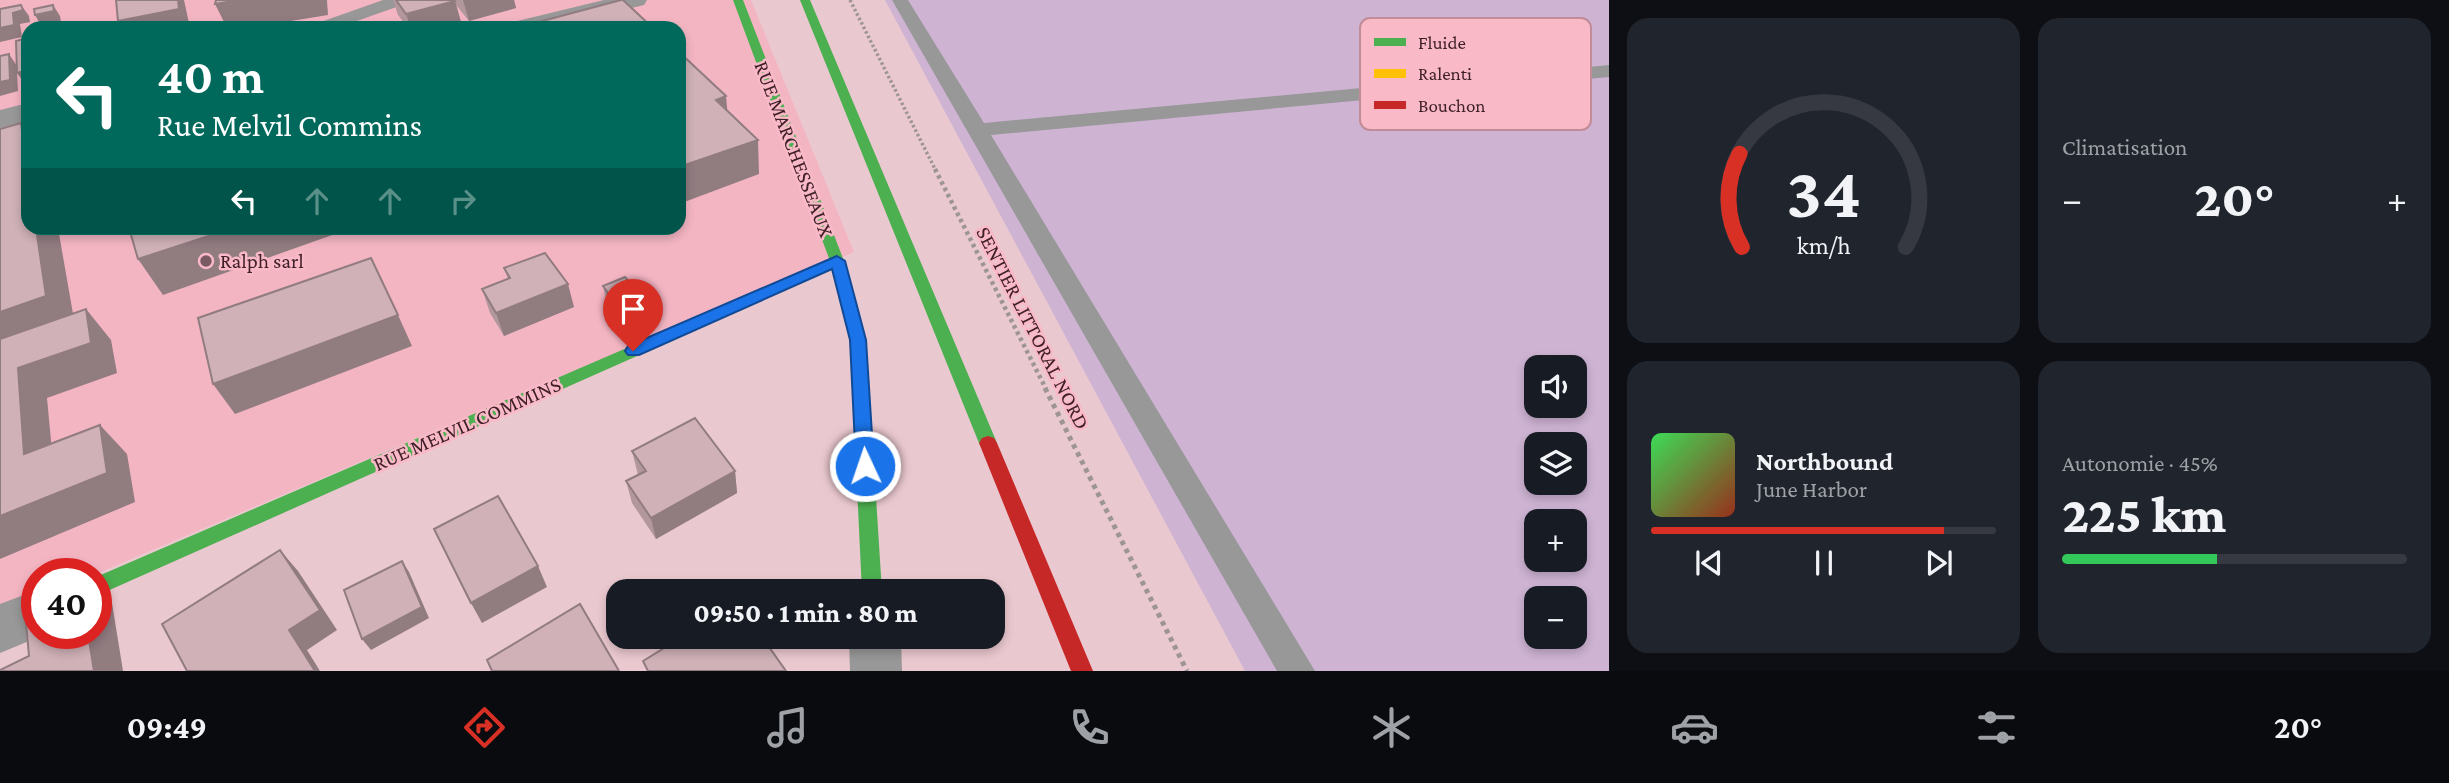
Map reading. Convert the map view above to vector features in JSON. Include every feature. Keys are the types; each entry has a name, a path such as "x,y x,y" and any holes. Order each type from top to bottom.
{"street":[{"path":"547,21 635,0"},
{"name":"RUE MARCHESSEAUX","path":"738,0 837,261 858,340 872,579"},
{"path":"804,0 1082,671"},
{"path":"0,119 21,114"},
{"name":"RUE MELVIL COMMINS","path":"112,580 837,261"},
{"path":"0,629 21,620"},
{"path":"875,649 876,671"}],"lane":[{"path":"351,19 352,0"},
{"path":"344,21 399,0"},
{"path":"900,0 1297,671"},
{"path":"1591,73 1609,71"},
{"path":"978,130 1360,94"}],"path":[{"name":"SENTIER LITTORAL NORD","path":"850,0 1187,671"}],"shaded area":[{"path":"0,0 751,0 854,252 112,567 112,558 21,558 21,620 0,629"},
{"path":"885,0 1609,0 1609,671 1245,671"}],"building":[{"path":"116,0 178,0 179,9 118,21"},
{"path":"216,0 239,0 215,4"},
{"path":"396,0 454,0 455,1 406,14"},
{"path":"623,0 646,21 543,21"},
{"path":"21,5 23,10 13,13 14,25 0,28 0,9"},
{"path":"53,5 54,11 35,15 34,9"},
{"path":"21,40 21,72 17,73 16,41"},
{"path":"9,54 10,80 0,82 0,56"},
{"path":"686,59 726,96 716,100 758,140 686,165"},
{"path":"21,123 21,235 37,235 46,296 0,312 0,129"},
{"path":"131,235 212,235 138,259"},
{"path":"545,253 568,284 496,313 482,289 510,278 504,268"},
{"path":"371,258 398,315 213,384 198,318"},
{"path":"625,277 636,290 613,300 603,286"},
{"path":"86,309 91,343 18,368 24,454 100,425 107,473 0,516 0,339"},
{"path":"695,418 735,471 651,518 626,481 646,471 632,451"},
{"path":"498,496 538,566 471,603 434,529"},
{"path":"280,550 320,610 289,630 315,671 187,671 162,624"},
{"path":"402,561 422,607 362,639 344,590"},
{"path":"580,604 619,671 492,671 487,660"},
{"path":"28,649 90,649 94,671 0,671 29,656"},
{"path":"662,649 770,649 786,671 648,671 643,661"}],"traffic: fast":[{"path":"738,0 837,261 858,339 871,579"},
{"path":"805,0 988,443"},
{"path":"112,580 747,301"}],"traffic: slow":[{"path":"747,301 837,261"}],"traffic: jam":[{"path":"988,443 1082,671"}],"place":[{"name":"Ralph sarl","path":"206,261"}],"route":[{"path":"633,351 837,261 858,340 865,466"}]}
